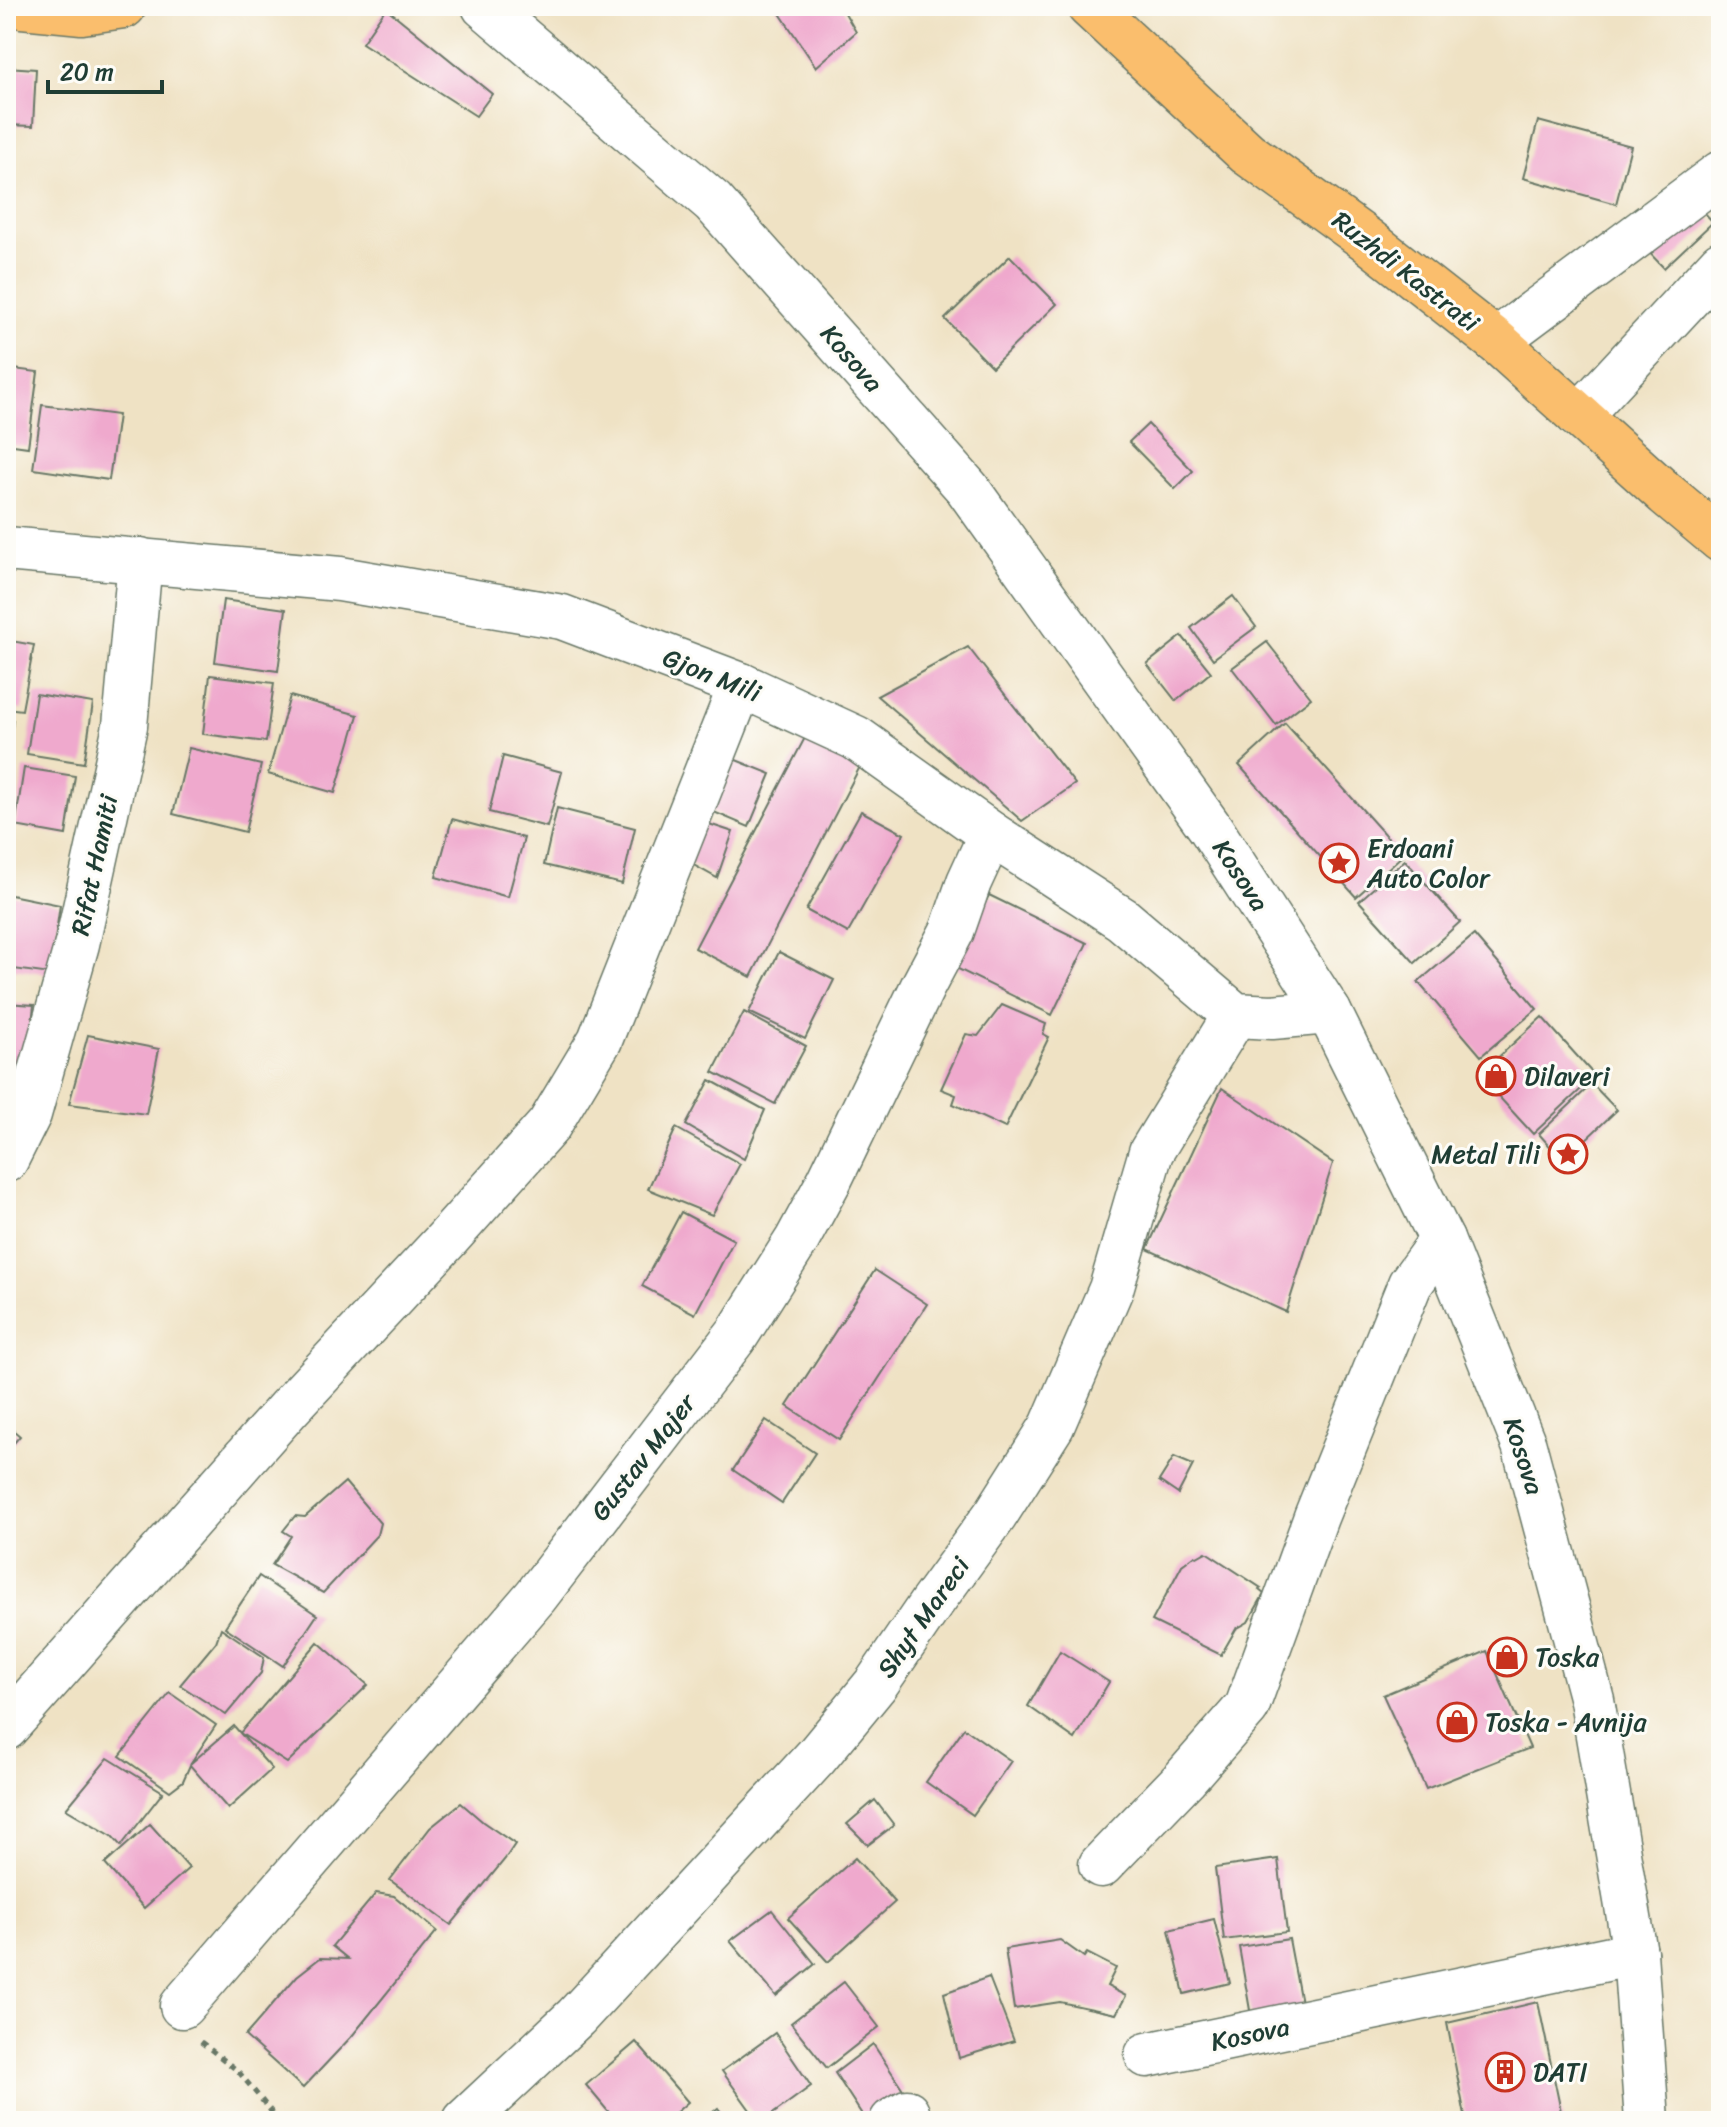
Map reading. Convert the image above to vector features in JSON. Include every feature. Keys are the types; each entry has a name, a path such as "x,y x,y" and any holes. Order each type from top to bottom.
{"main road":[{"path":"22,6 82,12 124,6"},
{"name":"Ruzhdi Kastrati","path":"1089,6 1247,153 1366,239 1496,341 1721,540"}],"street":[{"name":"Kosova","path":"484,6 713,202 967,488 1211,829 1329,1012 1442,1240 1524,1445 1592,1700 1635,1953 1647,2121"},
{"path":"1496,341 1721,173"},
{"path":"1579,416 1721,263"},
{"name":"Gjon Mili","path":"6,549 32,554 140,560 340,579 562,617 741,685 856,738 991,834 1122,919 1235,1015"},
{"name":"Rifat Hamiti","path":"6,1160 29,1114 77,944 125,726 140,560"},
{"path":"6,1728 288,1409 549,1125 600,1040 741,685"},
{"name":"Gustav Majer","path":"182,2006 536,1596 738,1333 797,1240 829,1181 952,931 969,882 991,834"},
{"path":"1235,1015 1272,1017 1329,1012"},
{"name":"Shyt Mareci","path":"465,2121 576,2017 816,1757 876,1684 996,1514 1052,1426 1111,1289 1151,1152 1235,1015"},
{"path":"1101,1865 1185,1778 1247,1707 1316,1517 1410,1284 1442,1240"},
{"name":"Kosova","path":"1147,2055 1635,1953"}],"path":[{"path":"182,2006 197,2039 238,2071 274,2115 275,2121"}],"building":[{"path":"775,6 841,6 856,32 816,67"},
{"path":"386,8 492,94 476,116 362,43"},
{"path":"6,67 36,69 33,126 6,125"},
{"path":"1538,121 1631,146 1616,204 1523,178"},
{"path":"1691,198 1713,222 1664,268 1642,245"},
{"path":"1010,256 1057,304 992,367 945,319"},
{"path":"6,368 38,372 28,447 6,444"},
{"path":"42,405 118,415 109,480 33,469"},
{"path":"1148,424 1193,471 1175,489 1129,442"},
{"path":"1233,596 1256,627 1213,659 1191,628"},
{"path":"223,600 286,609 278,671 215,662"},
{"path":"6,629 13,630 11,641 34,645 22,710 6,708"},
{"path":"1182,636 1211,672 1176,701 1147,664"},
{"path":"1267,642 1311,698 1276,725 1232,668"},
{"path":"968,647 1075,784 1022,821 877,696"},
{"path":"210,675 274,683 266,742 203,734"},
{"path":"36,694 93,703 84,763 27,754"},
{"path":"290,696 358,715 335,793 268,774"},
{"path":"6,719 13,720 8,759 6,759"},
{"path":"1285,723 1403,855 1356,897 1239,765"},
{"path":"810,728 865,757 751,977 695,948"},
{"path":"189,748 261,765 245,832 173,814"},
{"path":"503,756 562,772 547,827 489,812"},
{"path":"731,758 771,774 749,827 709,810"},
{"path":"24,768 75,776 66,835 15,826"},
{"path":"557,808 635,828 622,884 544,865"},
{"path":"861,811 904,834 848,933 806,910"},
{"path":"452,819 524,838 508,897 436,877"},
{"path":"703,822 733,832 717,878 690,863"},
{"path":"1405,860 1460,922 1415,963 1359,901"},
{"path":"6,894 60,905 50,974 6,968"},
{"path":"989,895 1087,943 1052,1015 954,967"},
{"path":"1474,935 1537,1009 1481,1056 1418,982"},
{"path":"779,952 834,980 805,1039 749,1012"},
{"path":"6,1003 34,1005 27,1069 6,1068"},
{"path":"1002,1005 1046,1024 1043,1034 1049,1037 1005,1128 953,1104 956,1095 941,1089 966,1034 978,1036"},
{"path":"744,1012 806,1046 775,1104 713,1072"},
{"path":"1542,1017 1595,1076 1533,1134 1479,1075"},
{"path":"88,1035 159,1049 146,1114 69,1104"},
{"path":"710,1080 765,1110 744,1159 686,1125"},
{"path":"1592,1084 1617,1110 1563,1161 1539,1134"},
{"path":"1222,1088 1333,1163 1286,1312 1147,1249"},
{"path":"676,1128 740,1164 712,1215 648,1189"},
{"path":"681,1212 734,1240 695,1314 642,1286"},
{"path":"875,1270 927,1304 839,1440 787,1406"},
{"path":"766,1420 815,1453 782,1503 733,1470"},
{"path":"6,1424 20,1436 6,1452"},
{"path":"1174,1457 1193,1465 1178,1494 1159,1481"},
{"path":"345,1482 380,1523 377,1535 323,1593 272,1565 291,1536 283,1531 295,1516 305,1517"},
{"path":"1206,1552 1261,1588 1259,1590 1264,1594 1248,1622 1236,1629 1221,1655 1152,1621 1182,1565"},
{"path":"259,1576 317,1615 283,1666 225,1627"},
{"path":"221,1628 264,1657 261,1673 226,1715 180,1685 216,1642"},
{"path":"318,1642 368,1685 287,1763 240,1733"},
{"path":"1060,1651 1109,1682 1075,1739 1028,1706"},
{"name":"Toska - Avnija","path":"1487,1651 1530,1748 1426,1789 1383,1695"},
{"path":"170,1693 216,1725 190,1764 234,1726 272,1769 228,1809 190,1765 183,1781 170,1791 120,1756"},
{"path":"964,1728 1011,1761 973,1815 926,1782"},
{"path":"108,1758 163,1792 121,1846 112,1836 66,1809"},
{"path":"875,1800 894,1825 868,1845 847,1824"},
{"path":"461,1803 515,1844 451,1925 390,1880 430,1828"},
{"path":"150,1824 189,1868 144,1908 105,1864"},
{"path":"855,1858 895,1902 828,1962 788,1918"},
{"path":"1278,1859 1287,1932 1224,1940 1215,1868"},
{"path":"376,1893 394,1896 437,1931 352,2036 303,2088 245,2036 297,1976 320,1958 348,1959 332,1946"},
{"path":"772,1910 815,1964 776,1996 730,1941"},
{"path":"1214,1919 1230,1983 1184,1994 1169,1930"},
{"path":"1289,1939 1302,2008 1251,2016 1239,1947"},
{"path":"1060,1940 1084,1957 1087,1953 1116,1968 1107,1986 1126,1996 1116,2014 1060,2002 1014,2009 1005,1949"},
{"path":"989,1977 1014,2041 959,2058 944,1993"},
{"path":"844,1982 879,2027 827,2068 791,2023"},
{"name":"DATI","path":"1538,2002 1563,2121 1466,2121 1447,2023"},
{"path":"775,2033 811,2086 763,2121 758,2121 722,2071"},
{"path":"636,2042 688,2102 666,2121 616,2121 586,2085"},
{"path":"873,2044 904,2091 865,2119 835,2073"},
{"path":"718,2108 728,2121 702,2121"}],"place":[{"name":"Erdoani Auto Color","path":"1339,863"},
{"name":"Dilaveri","path":"1496,1076"},
{"name":"Metal Tili","path":"1568,1154"},
{"name":"Toska","path":"1507,1657"},
{"name":"Toska - Avnija","path":"1457,1722"},
{"name":"DATI","path":"1505,2072"}]}
